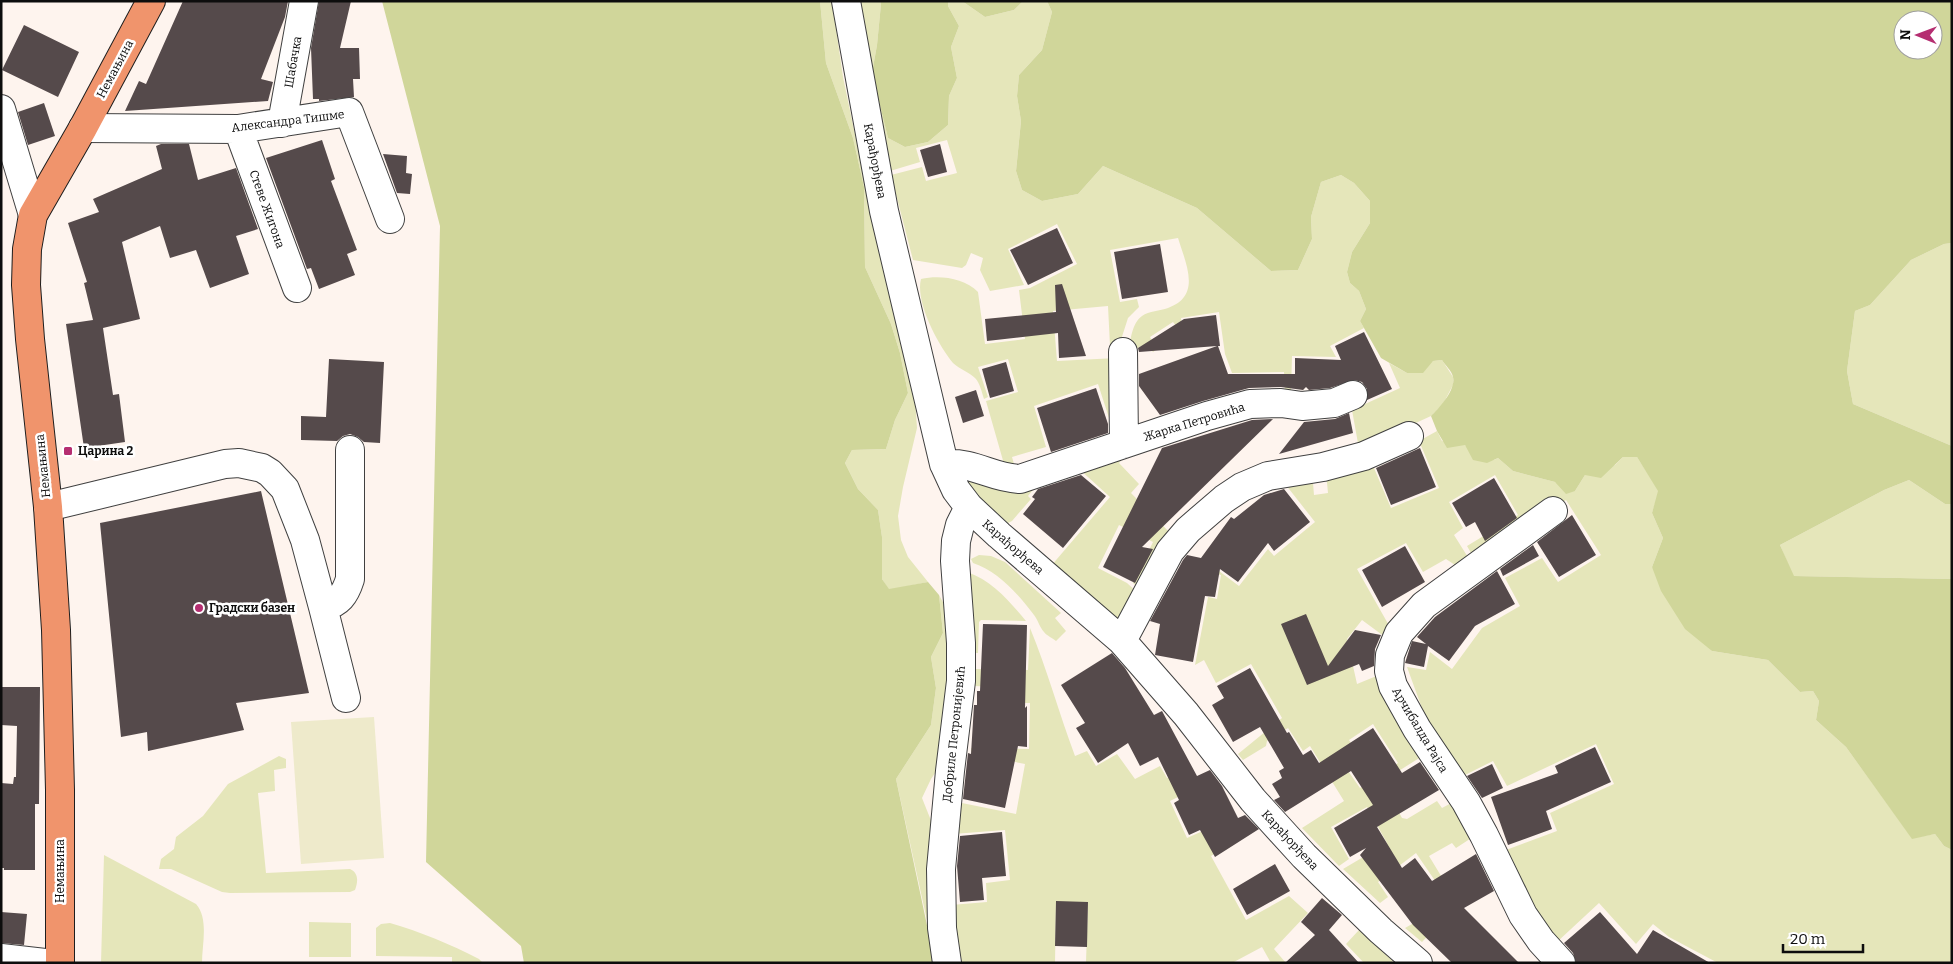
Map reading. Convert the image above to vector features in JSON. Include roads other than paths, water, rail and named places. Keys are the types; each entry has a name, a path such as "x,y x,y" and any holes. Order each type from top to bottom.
{"main road":[{"name":"Немањина","path":"60,963 59,723 56,630 48,507 26,285 27,249 32,215 83,128 151,1"}],"street":[{"name":"Шабачка","path":"282,123 304,1"},
{"name":"Карађорђева","path":"846,1 884,211 944,464 956,490 969,507 999,535 1122,641 1186,714 1253,800 1304,856 1381,931 1418,963"},
{"path":"1,109 6,146 32,215"},
{"name":"Александра Тишме","path":"83,128 238,129 349,112 390,219"},
{"name":"Стеве Жигона","path":"238,129 296,288"},
{"name":"Жарка Петровића","path":"1123,352 1124,444"},
{"name":"Жарка Петровића","path":"944,464 957,463 975,466 1009,478 1020,479 1250,404 1281,403 1302,406 1334,403 1353,395"},
{"path":"1122,641 1170,551 1188,530 1224,499 1242,487 1268,476 1324,466 1364,456 1409,436"},
{"path":"323,607 341,599 346,592 350,579 350,450"},
{"path":"48,507 225,464 239,463 262,468 270,473 286,489 305,540 346,698"},
{"name":"Добриле Петронијевић","path":"947,963 942,928 941,869 961,681 961,643 955,561 956,542 960,524 969,507"},
{"name":"Арчибалда Рајса","path":"1553,511 1424,605 1399,633 1390,655 1389,671 1393,686 1417,729 1466,802 1523,915 1541,941 1561,963"},
{"path":"1,958 45,963"}],"place":[{"name":"Царина 2","path":"68,451"},
{"name":"Градски базен","path":"199,608"}]}
